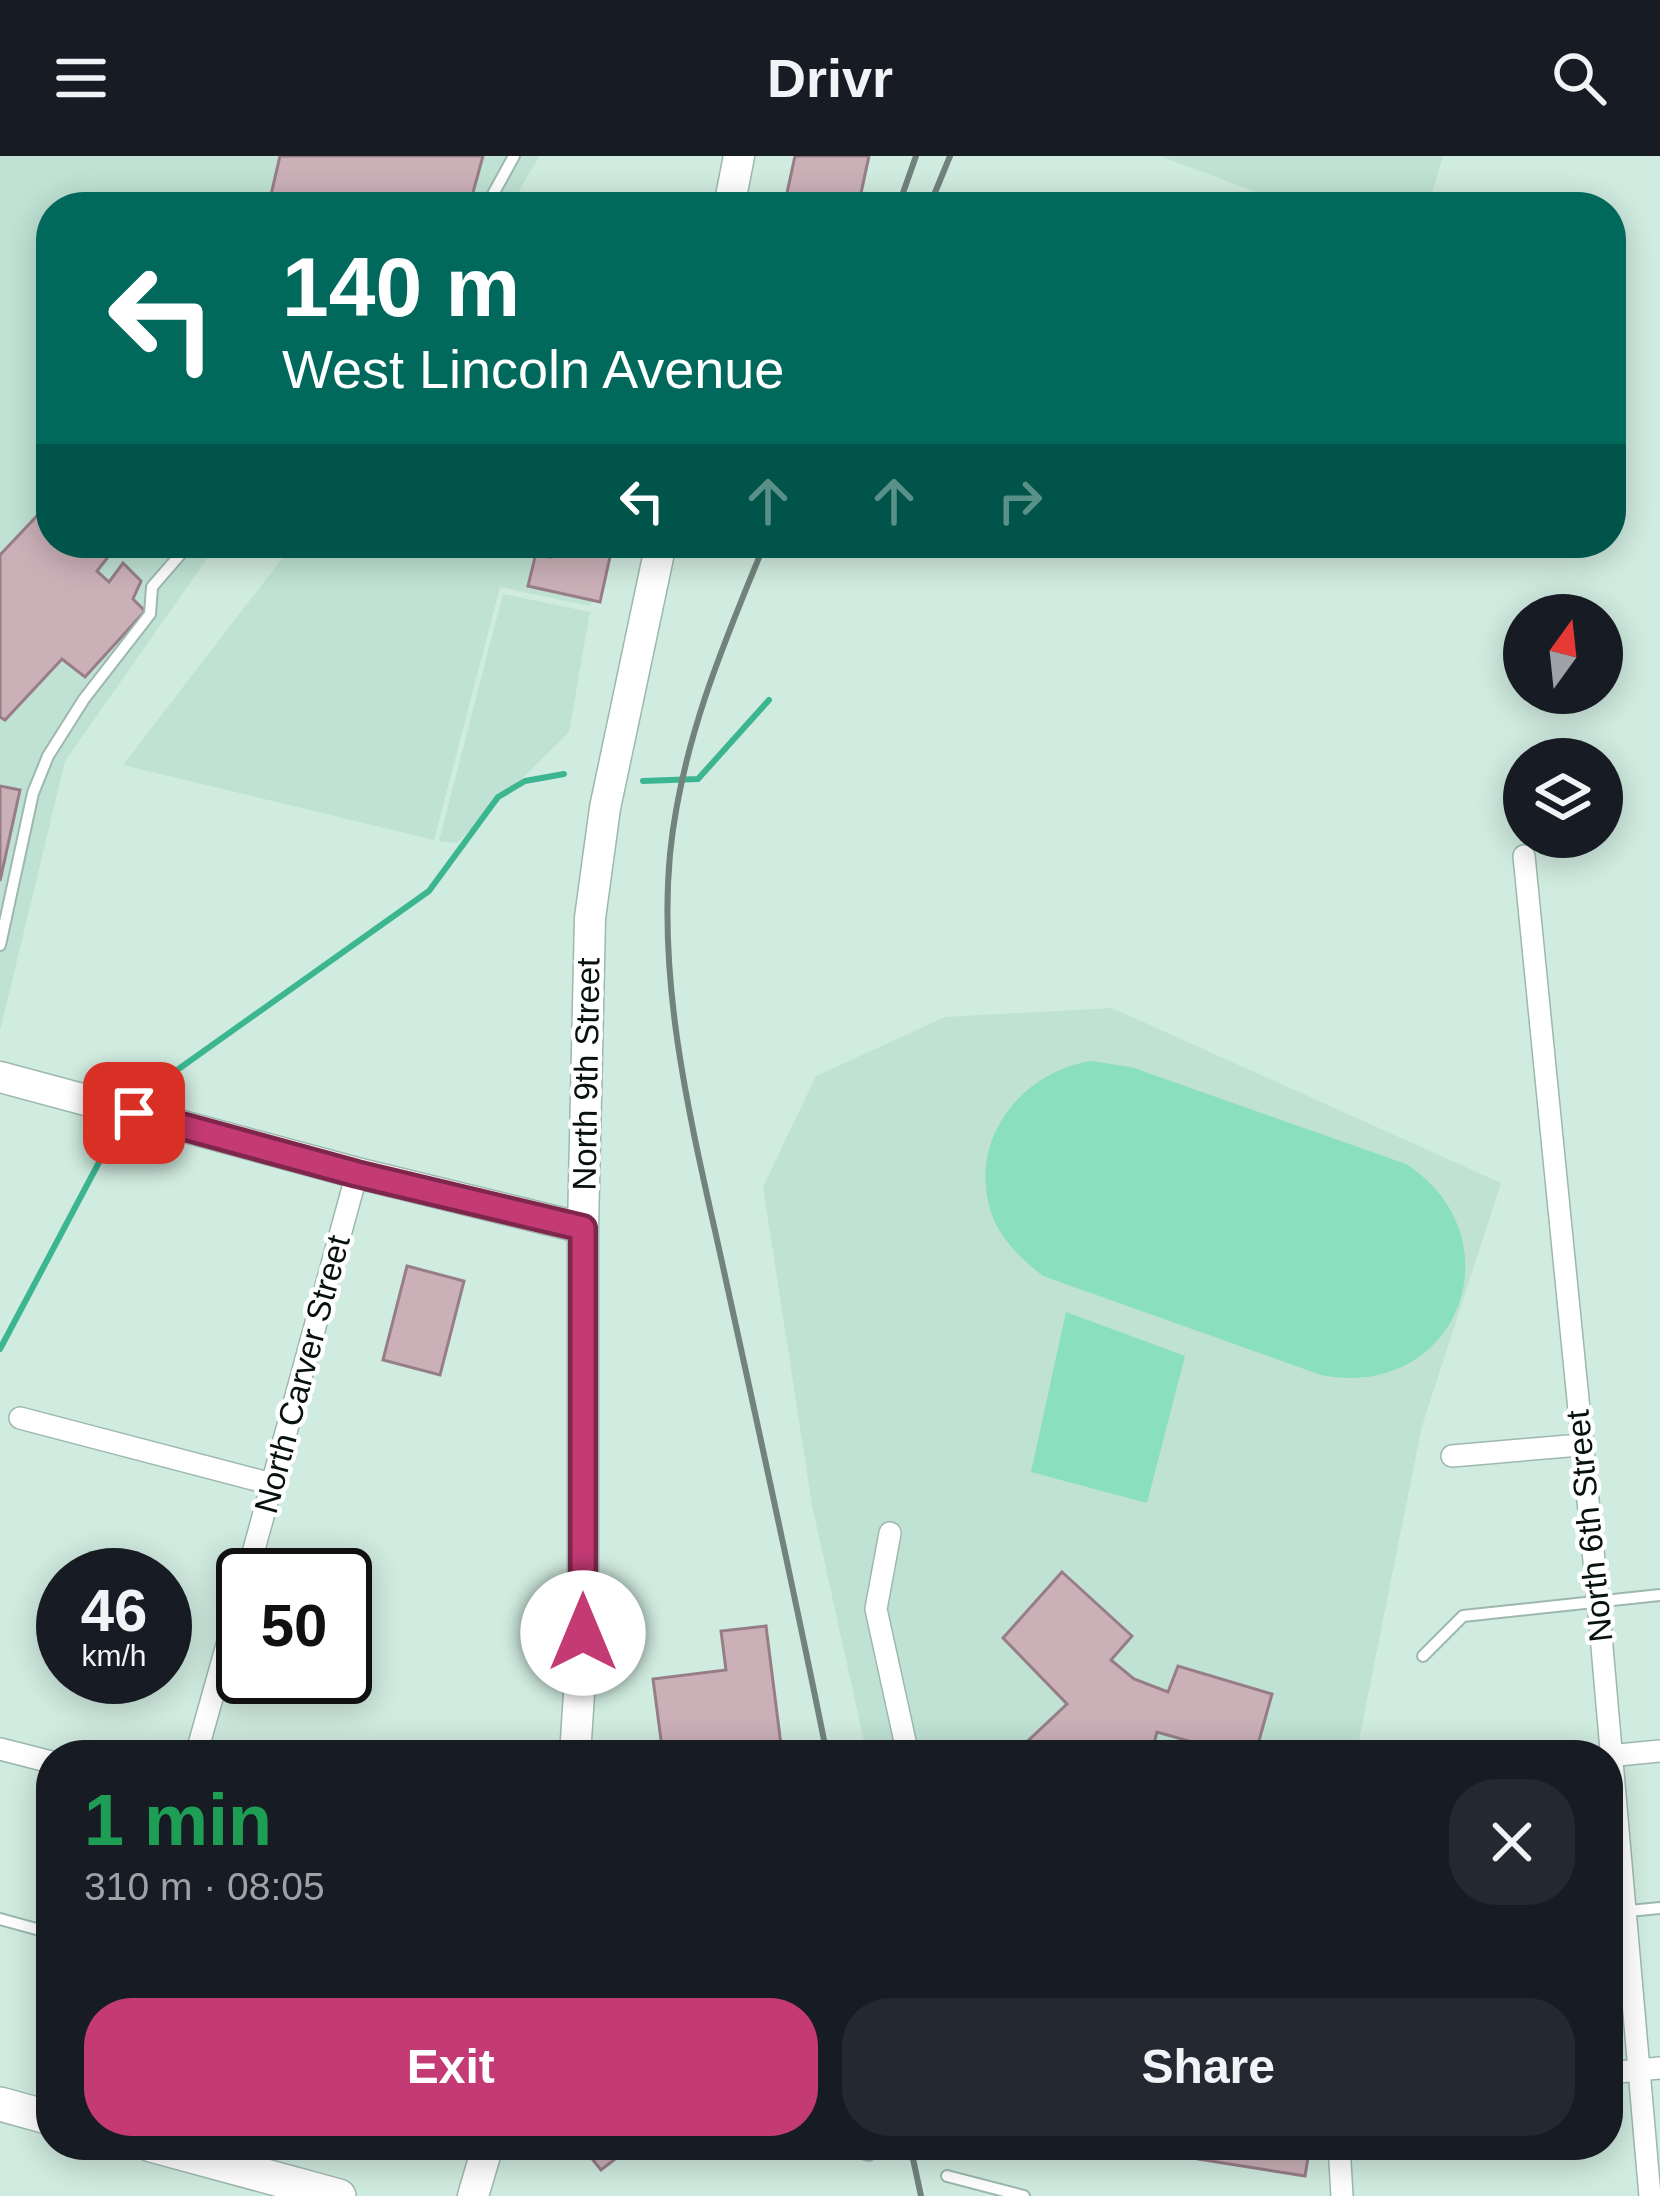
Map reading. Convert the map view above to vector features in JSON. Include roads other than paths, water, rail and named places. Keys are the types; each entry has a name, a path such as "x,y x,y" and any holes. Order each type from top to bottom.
{"main road":[{"path":"732,192 739,156"},
{"name":"North 9th Street","path":"576,1740 583,1633 583,1228 590,918 605,808 659,558"},
{"path":"0,1077 357,1174 583,1228"},
{"path":"0,2104 36,2114"},
{"path":"206,2160 339,2196"},
{"path":"473,2196 484,2160"}],"street":[{"name":"North 6th Street","path":"1524,858 1609,1740"},
{"name":"North Carver Street","path":"254,1548 357,1174"},
{"path":"20,1418 272,1484"},
{"path":"1452,1456 1580,1444"},
{"path":"890,1533 876,1610 905,1740"},
{"path":"200,1740 216,1684"},
{"path":"0,1749 36,1758"},
{"path":"1623,1755 1660,1751"},
{"name":"North 6th Street","path":"1623,1942 1648,2069 1650,2196"},
{"path":"1340,2160 1342,2196"}],"lane":[{"path":"494,192 514,156"},
{"path":"0,945 33,793 48,756 84,699 151,614 152,587 177,558"},
{"path":"1424,1656 1462,1616 1660,1595"},
{"path":"1623,1911 1660,1908"},
{"path":"0,1918 36,1929"},
{"path":"947,2176 1024,2196"}],"waterway":[{"path":"643,781 698,779 769,700"},
{"path":"156,1085 429,891 498,797 525,781 564,774"},
{"path":"0,1349 113,1136"}],"railway":[{"path":"903,192 916,156"},
{"path":"935,192 950,156"},
{"path":"759,558 719,657 684,773 670,854 669,960 691,1119 824,1740"},
{"path":"913,2160 921,2196"}]}
